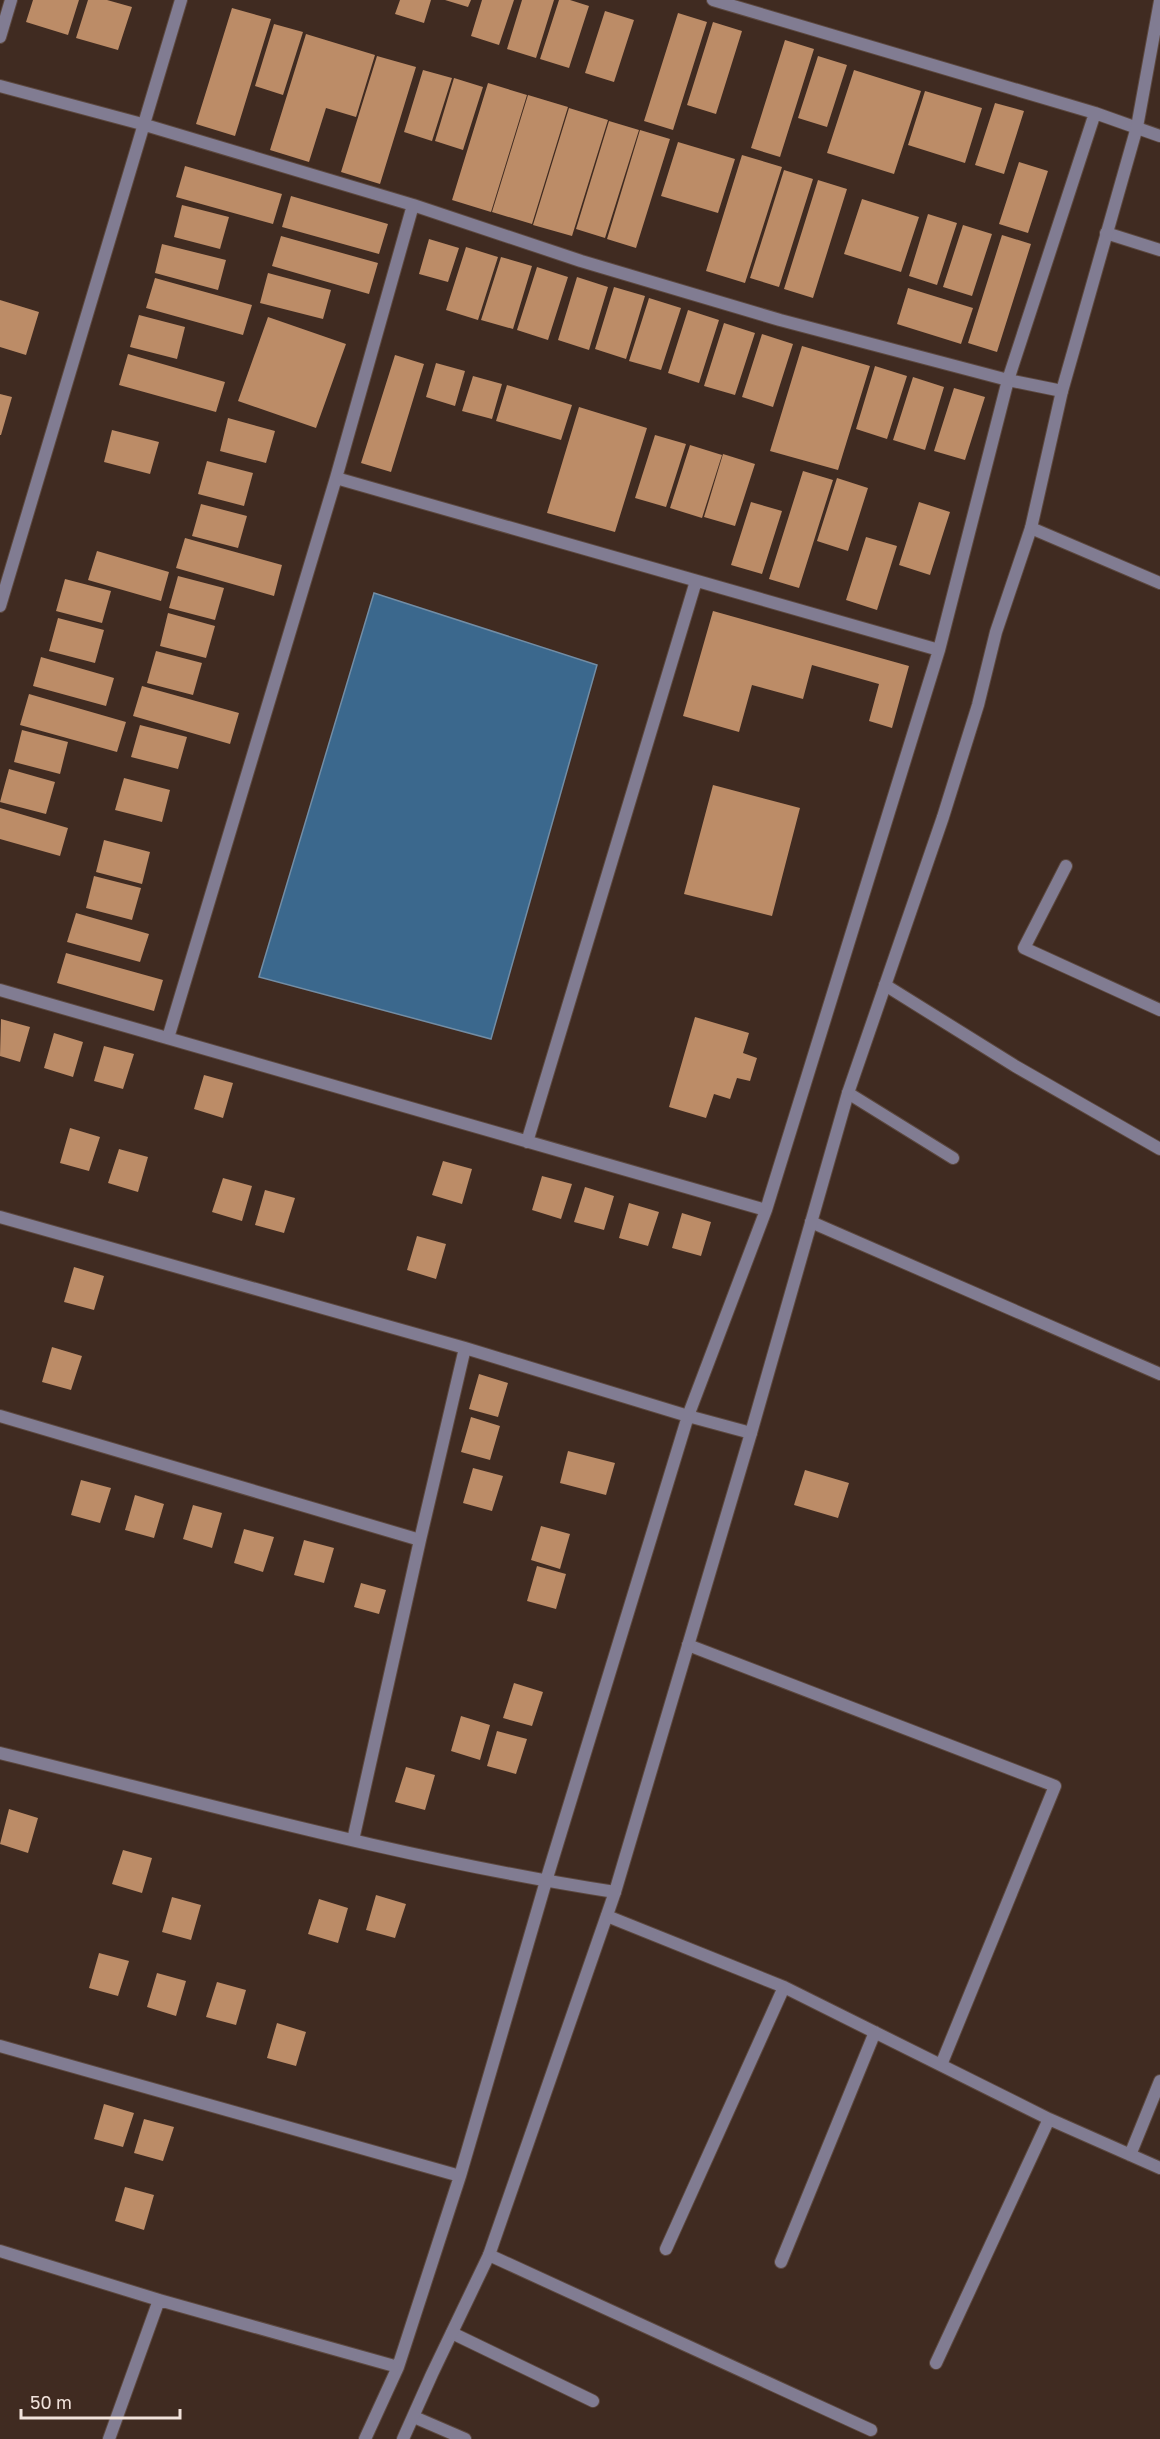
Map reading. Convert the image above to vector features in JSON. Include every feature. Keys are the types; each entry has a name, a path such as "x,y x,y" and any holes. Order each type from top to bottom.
{"street":[{"path":"0,37 11,0"},
{"path":"0,606 142,124 181,0"},
{"path":"713,0 1095,113 1160,136"},
{"path":"403,2439 489,2255 615,1892 751,1433 848,1093 943,817 978,705 996,632 1031,528 1062,391 1137,127 1148,78 1160,1"},
{"path":"0,86 142,124 413,205 603,268 780,320 1008,381 1062,391"},
{"path":"365,2439 398,2367 460,2176 546,1881 688,1416 766,1210 939,650 1008,381 1095,113"},
{"path":"168,1038 336,478 413,205"},
{"path":"1106,233 1160,250"},
{"path":"336,478 939,650"},
{"path":"1031,528 1160,583"},
{"path":"527,1142 696,581"},
{"path":"1066,866 1024,948 1160,1010"},
{"path":"885,986 1015,1066 1160,1149"},
{"path":"0,990 766,1210"},
{"path":"848,1093 953,1158"},
{"path":"0,1217 465,1348 751,1433"},
{"path":"810,1222 1160,1374"},
{"path":"353,1840 465,1348"},
{"path":"0,1416 420,1540"},
{"path":"688,1645 1055,1786 941,2066"},
{"path":"0,1753 353,1840 546,1881 615,1892"},
{"path":"607,1916 784,1988 1049,2119 1160,2168"},
{"path":"666,2249 784,1988"},
{"path":"781,2262 875,2032"},
{"path":"0,2046 460,2176"},
{"path":"1130,2155 1160,2080"},
{"path":"936,2363 1049,2119"},
{"path":"0,2251 159,2300 398,2367"},
{"path":"489,2255 871,2430"},
{"path":"109,2439 159,2300"},
{"path":"452,2333 593,2401"},
{"path":"414,2417 465,2439"}],"water":[{"path":"374,593 597,665 491,1039 259,977"}],"building":[{"path":"33,0 79,0 68,35 26,22"},
{"path":"88,0 107,0 132,7 118,50 76,38"},
{"path":"400,0 431,0 424,23 395,14"},
{"path":"445,0 471,0 468,7"},
{"path":"482,0 514,0 499,45 471,36"},
{"path":"522,0 554,0 536,58 507,49"},
{"path":"559,0 570,0 589,6 569,68 540,59"},
{"path":"232,8 271,19 235,136 196,124"},
{"path":"605,11 634,20 614,82 585,73"},
{"path":"678,13 707,22 673,130 644,121"},
{"path":"713,22 742,31 716,114 687,105"},
{"path":"274,24 303,32 283,95 255,86"},
{"path":"306,34 375,55 356,117 326,108 309,162 270,150"},
{"path":"785,40 814,49 780,157 751,148"},
{"path":"377,56 416,67 380,184 341,172"},
{"path":"818,56 847,65 827,127 798,118"},
{"path":"423,70 452,78 432,141 404,132"},
{"path":"854,70 921,91 894,174 827,153"},
{"path":"454,78 483,87 463,150 435,141"},
{"path":"488,83 527,95 491,212 452,200"},
{"path":"925,91 982,108 965,163 908,145"},
{"path":"528,95 568,107 532,224 492,212"},
{"path":"995,103 1024,111 1004,174 975,165"},
{"path":"569,108 608,120 572,236 533,225"},
{"path":"609,121 639,130 605,238 576,229"},
{"path":"640,130 670,139 636,248 607,239"},
{"path":"678,142 735,159 718,213 661,196"},
{"path":"742,155 782,167 745,283 706,271"},
{"path":"1019,162 1048,171 1028,233 999,224"},
{"path":"185,166 282,194 273,224 176,197"},
{"path":"784,170 813,179 779,287 750,278"},
{"path":"818,180 847,189 813,298 784,289"},
{"path":"291,196 388,224 379,254 282,227"},
{"path":"862,199 919,217 901,272 844,254"},
{"path":"182,205 229,217 220,249 174,237"},
{"path":"928,214 957,223 937,285 909,276"},
{"path":"963,225 992,234 972,296 943,287"},
{"path":"1002,235 1031,244 997,352 968,343"},
{"path":"281,236 378,263 369,294 272,266"},
{"path":"429,239 459,248 448,282 419,274"},
{"path":"162,244 226,260 218,290 155,273"},
{"path":"466,247 498,257 478,320 446,310"},
{"path":"501,257 532,266 513,329 481,320"},
{"path":"537,267 568,277 548,340 517,330"},
{"path":"268,273 331,290 323,319 260,303"},
{"path":"577,277 608,287 589,350 558,340"},
{"path":"155,278 252,305 243,335 146,308"},
{"path":"614,287 645,296 626,359 595,349"},
{"path":"908,288 973,308 961,344 897,324"},
{"path":"649,298 681,308 661,370 629,361"},
{"path":"0,300 39,312 26,355 0,347"},
{"path":"688,310 719,320 699,383 668,373"},
{"path":"139,315 185,327 177,359 130,347"},
{"path":"268,317 346,344 316,428 238,401"},
{"path":"724,323 755,333 735,395 704,386"},
{"path":"762,334 793,344 773,407 742,397"},
{"path":"802,346 870,366 838,470 770,451"},
{"path":"128,354 225,382 216,412 119,385"},
{"path":"395,355 424,364 391,472 361,463"},
{"path":"436,363 465,371 455,406 426,397"},
{"path":"875,366 907,376 887,439 856,429"},
{"path":"473,376 502,384 492,419 462,411"},
{"path":"913,377 944,387 925,450 893,440"},
{"path":"507,385 572,405 561,440 496,421"},
{"path":"954,388 985,397 965,460 934,451"},
{"path":"0,394 12,397 1,435 0,435"},
{"path":"579,407 647,428 615,532 547,513"},
{"path":"228,418 275,431 266,463 220,451"},
{"path":"112,430 159,442 150,474 104,462"},
{"path":"655,435 686,444 666,507 635,498"},
{"path":"690,445 722,455 702,518 670,508"},
{"path":"723,454 755,464 735,526 704,517"},
{"path":"207,461 253,473 244,506 198,494"},
{"path":"803,471 833,480 799,588 769,579"},
{"path":"837,478 868,488 848,551 817,541"},
{"path":"751,502 782,511 762,574 731,565"},
{"path":"919,502 950,512 930,575 899,565"},
{"path":"201,504 247,516 238,548 192,536"},
{"path":"866,537 897,546 877,610 846,600"},
{"path":"185,538 282,565 274,596 176,568"},
{"path":"97,551 169,572 161,601 88,580"},
{"path":"178,576 224,588 215,620 169,608"},
{"path":"65,579 111,591 102,623 56,611"},
{"path":"713,611 909,666 892,728 869,721 879,684 812,665 803,699 752,685 739,732 683,716"},
{"path":"168,613 215,626 206,658 160,646"},
{"path":"58,618 104,630 95,663 49,651"},
{"path":"156,651 202,663 193,695 147,683"},
{"path":"41,657 114,678 106,706 33,686"},
{"path":"142,686 239,713 230,744 133,716"},
{"path":"29,694 126,722 117,752 20,725"},
{"path":"140,725 187,737 178,769 131,757"},
{"path":"22,730 68,742 60,774 14,762"},
{"path":"9,769 55,782 46,814 0,802"},
{"path":"124,778 170,790 162,822 115,810"},
{"path":"713,785 800,808 772,916 684,894"},
{"path":"0,808 68,828 60,856 0,839"},
{"path":"104,840 150,852 142,884 96,872"},
{"path":"94,876 141,888 132,920 86,908"},
{"path":"76,913 149,934 140,962 67,942"},
{"path":"66,953 163,980 154,1011 57,983"},
{"path":"695,1017 749,1033 743,1053 757,1058 750,1081 737,1078 730,1099 714,1094 706,1118 669,1107"},
{"path":"1,1019 30,1027 20,1062 0,1056"},
{"path":"54,1033 83,1042 73,1077 44,1068"},
{"path":"104,1046 134,1054 123,1089 94,1081"},
{"path":"204,1075 233,1083 223,1118 194,1109"},
{"path":"70,1128 100,1137 89,1171 60,1163"},
{"path":"119,1149 148,1157 138,1192 108,1183"},
{"path":"443,1161 472,1169 462,1204 432,1195"},
{"path":"542,1176 572,1184 561,1219 532,1210"},
{"path":"223,1178 252,1186 242,1221 212,1212"},
{"path":"585,1187 614,1196 604,1230 574,1222"},
{"path":"265,1190 295,1198 284,1233 255,1225"},
{"path":"629,1203 659,1212 648,1246 619,1238"},
{"path":"682,1213 711,1222 701,1256 672,1248"},
{"path":"417,1236 446,1244 436,1279 407,1270"},
{"path":"74,1267 104,1276 94,1310 64,1302"},
{"path":"52,1347 82,1356 71,1390 42,1382"},
{"path":"479,1374 508,1383 498,1417 469,1409"},
{"path":"471,1417 500,1426 490,1460 461,1452"},
{"path":"568,1451 615,1463 606,1495 560,1483"},
{"path":"473,1468 503,1476 492,1511 463,1503"},
{"path":"805,1470 849,1483 838,1518 794,1505"},
{"path":"81,1480 111,1488 100,1523 71,1515"},
{"path":"135,1495 164,1504 154,1538 125,1530"},
{"path":"193,1505 222,1513 212,1548 183,1539"},
{"path":"541,1526 570,1534 560,1569 531,1560"},
{"path":"244,1529 274,1537 263,1572 234,1563"},
{"path":"304,1540 334,1548 324,1583 294,1575"},
{"path":"537,1566 566,1574 556,1609 527,1601"},
{"path":"361,1583 386,1590 379,1614 354,1607"},
{"path":"514,1683 543,1692 532,1726 503,1718"},
{"path":"461,1716 490,1725 480,1760 451,1751"},
{"path":"497,1731 527,1739 516,1774 487,1766"},
{"path":"406,1767 435,1775 425,1810 395,1802"},
{"path":"9,1809 38,1818 28,1853 0,1844"},
{"path":"123,1850 152,1858 142,1893 112,1884"},
{"path":"376,1895 406,1904 395,1938 366,1930"},
{"path":"172,1897 201,1905 191,1940 162,1932"},
{"path":"319,1899 348,1908 338,1943 308,1934"},
{"path":"99,1953 129,1961 118,1996 89,1988"},
{"path":"157,1973 186,1981 176,2016 147,2007"},
{"path":"217,1982 246,1990 236,2025 206,2017"},
{"path":"277,2023 306,2032 296,2066 267,2058"},
{"path":"104,2104 134,2113 123,2147 94,2139"},
{"path":"144,2119 174,2127 163,2161 134,2153"},
{"path":"125,2187 154,2195 144,2230 115,2221"}]}
